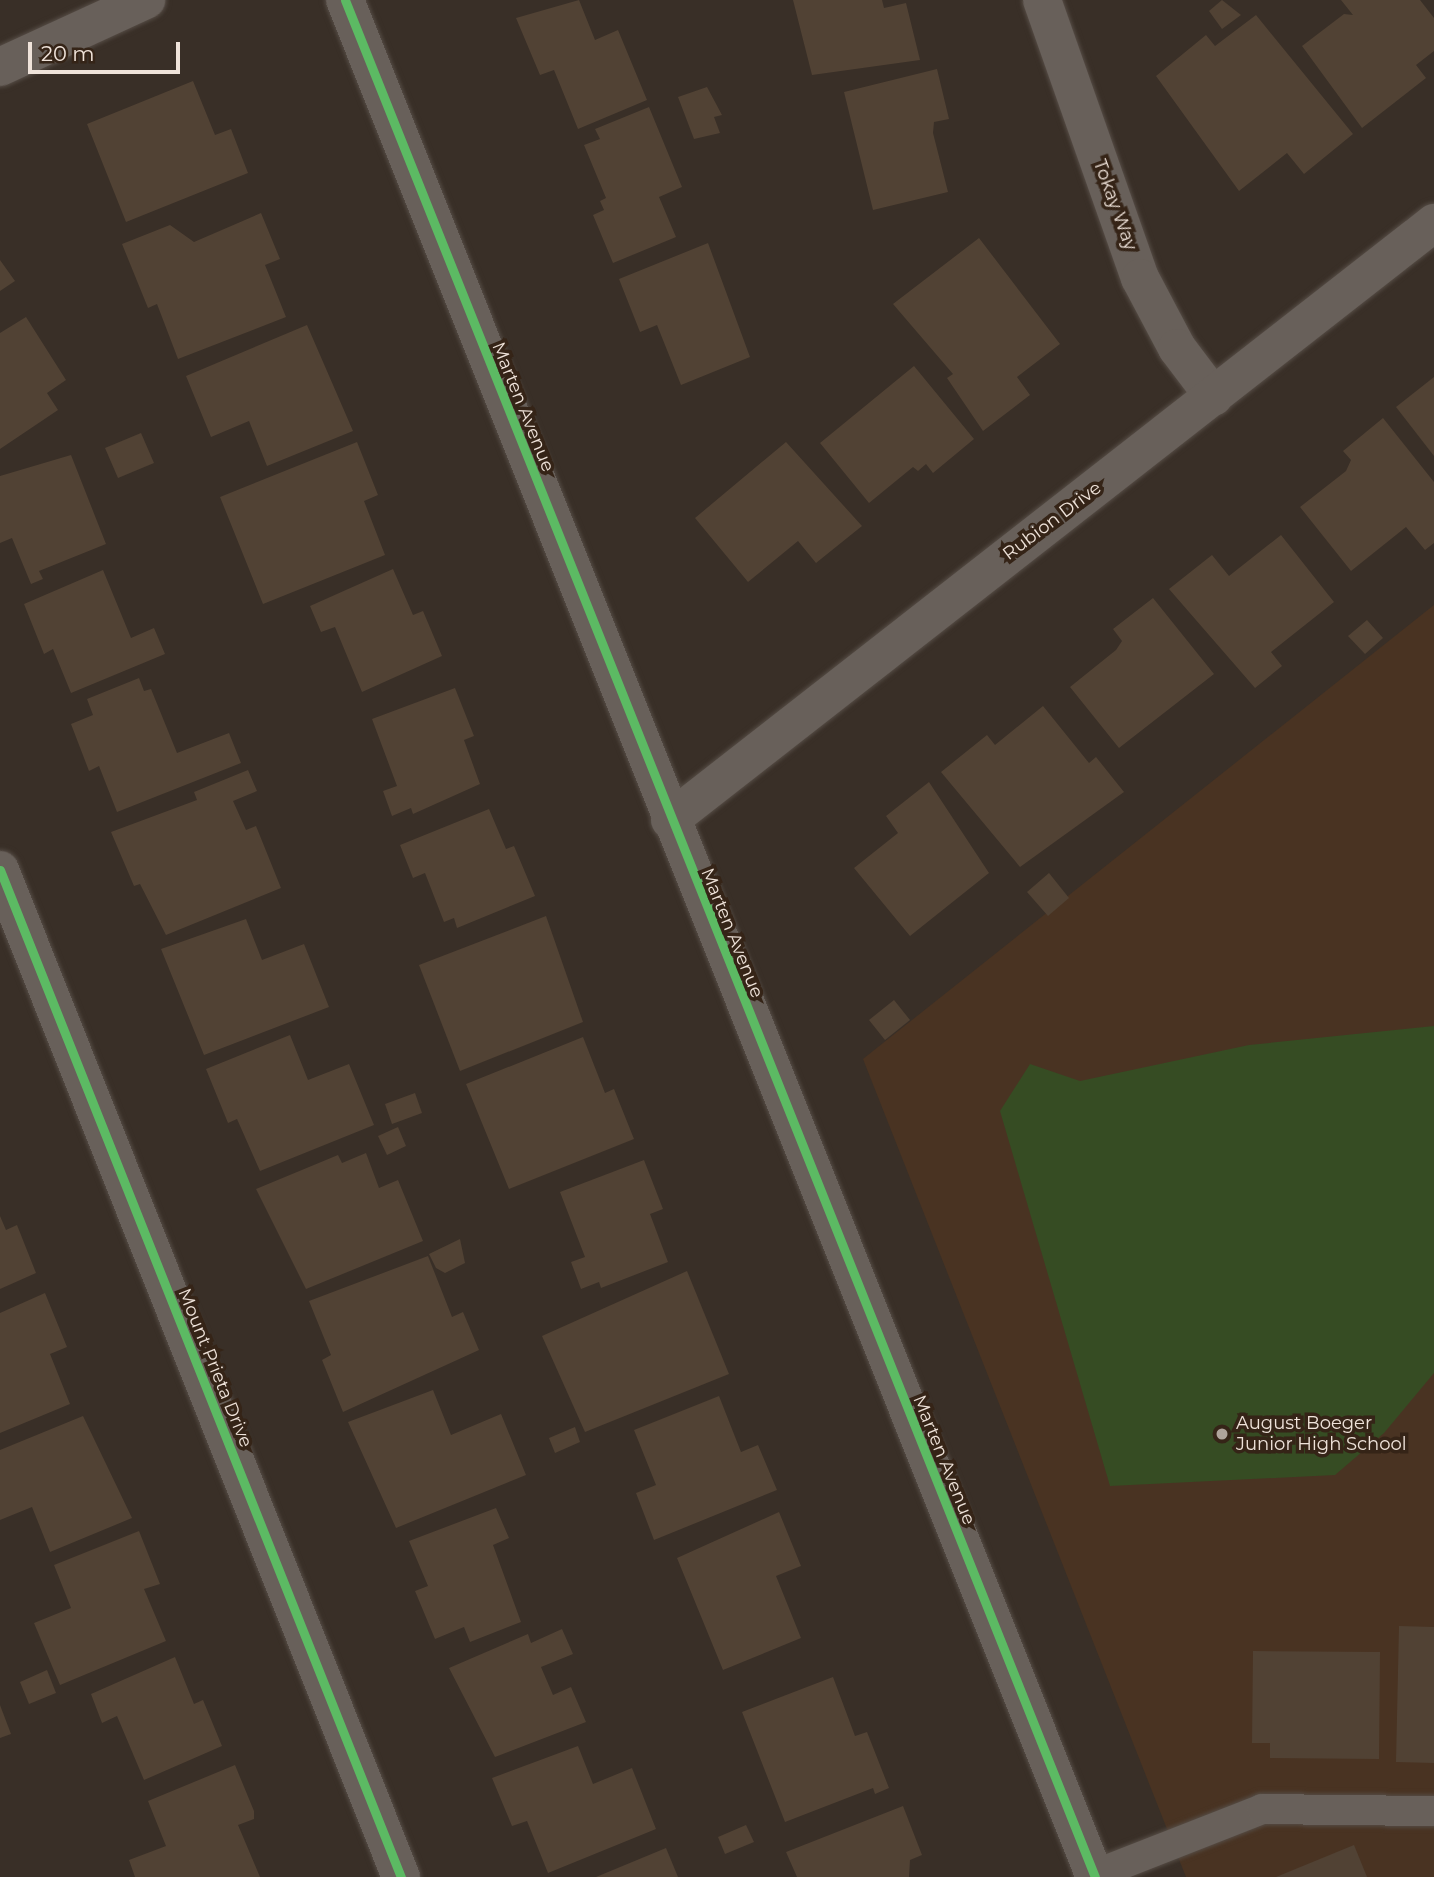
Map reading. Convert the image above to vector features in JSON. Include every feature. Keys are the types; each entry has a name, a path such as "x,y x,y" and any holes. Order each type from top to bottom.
{"street":[{"path":"0,67 146,0"},
{"name":"Marten Avenue","path":"345,0 670,820 1094,1876"},
{"name":"Tokay Way","path":"1042,0 1140,278 1177,348 1214,397"},
{"name":"Rubion Drive","path":"670,820 765,739 1214,397 1434,223"},
{"name":"Mount Prieta Drive","path":"0,870 401,1877"}],"lane":[{"path":"1094,1876 1262,1809 1434,1811"}],"shaded area":[{"name":"August Boeger Junior High School","path":"1434,605 1434,1877 1186,1877 863,1059"}],"green space":[{"path":"1434,1026 1434,1373 1384,1433 1335,1475 1110,1486 1000,1111 1030,1064 1080,1081 1249,1045"}],"building":[{"path":"579,0 595,40 618,30 647,100 578,129 554,70 540,75 516,18"},
{"path":"793,0 882,0 884,8 906,3 920,60 812,75"},
{"path":"1222,0 1241,15 1222,29 1209,11"},
{"path":"1341,0 1420,0 1434,18 1434,51 1416,65 1426,78 1362,128 1302,46 1344,14 1353,15"},
{"path":"1256,15 1353,134 1304,174 1287,153 1239,191 1156,76 1206,35 1215,46"},
{"path":"937,69 949,119 934,122 933,133 948,192 873,210 844,92"},
{"path":"193,81 215,135 231,129 248,173 126,222 87,124"},
{"path":"707,87 722,115 714,117 720,133 694,139 678,97"},
{"path":"649,107 682,187 659,197 676,237 613,263 593,215 604,210 600,201 606,198 584,145 600,139 595,129"},
{"path":"261,213 280,259 265,265 286,317 178,359 157,304 148,308 122,244 170,225 194,242"},
{"path":"979,238 1060,344 1017,377 1030,395 983,431 947,378 953,374 893,304"},
{"path":"708,243 750,357 681,385 657,325 640,332 619,279"},
{"path":"0,260 15,281 0,291"},
{"path":"26,317 66,380 47,393 58,410 0,449 0,333"},
{"path":"307,325 353,431 267,466 249,421 211,437 186,376"},
{"path":"914,366 974,439 933,473 926,464 918,471 913,467 869,503 820,443"},
{"path":"1434,377 1434,456 1396,407"},
{"path":"1383,418 1434,482 1434,543 1425,550 1406,527 1351,571 1300,507 1346,471 1351,460 1343,451"},
{"path":"141,433 154,463 118,478 105,448"},
{"path":"357,442 378,495 364,501 385,555 263,604 220,497"},
{"path":"786,442 862,526 816,563 798,541 748,582 695,518"},
{"path":"71,455 106,544 39,571 43,579 31,584 12,538 0,543 0,476"},
{"path":"1281,535 1334,602 1271,652 1282,666 1255,688 1169,589 1212,555 1229,576"},
{"path":"393,569 413,615 423,611 442,656 362,692 335,627 321,632 310,606"},
{"path":"103,570 131,638 154,628 165,654 71,693 53,649 44,654 24,604"},
{"path":"1153,598 1214,674 1119,748 1070,687 1116,650 1122,641 1113,629"},
{"path":"1367,620 1383,638 1365,654 1348,636"},
{"path":"139,678 144,691 151,689 177,753 229,733 241,763 117,812 99,766 89,771 71,724 93,715 87,699"},
{"path":"455,688 474,736 464,740 480,784 413,814 411,808 392,816 383,791 397,786 372,719"},
{"path":"1043,706 1089,763 1096,757 1124,792 1020,867 941,772 987,735 995,745"},
{"path":"248,770 257,791 233,801 246,830 256,826 281,888 166,935 140,884 134,886 111,832 197,800 194,792"},
{"path":"929,782 989,873 910,936 854,868 898,833 886,816"},
{"path":"489,809 506,849 514,846 535,896 457,928 454,918 444,922 425,873 413,878 400,845"},
{"path":"1049,873 1069,898 1048,916 1027,892"},
{"path":"546,916 583,1022 460,1071 419,965"},
{"path":"246,919 262,960 304,944 329,1007 204,1055 161,949"},
{"path":"894,1000 910,1020 885,1040 869,1020"},
{"path":"290,1035 308,1080 349,1064 374,1125 260,1171 237,1119 228,1123 206,1069"},
{"path":"583,1037 605,1093 614,1089 634,1139 509,1189 466,1084"},
{"path":"415,1093 422,1113 392,1124 385,1104"},
{"path":"398,1127 406,1146 387,1155 378,1136"},
{"path":"366,1153 379,1188 398,1180 423,1241 306,1289 256,1189 338,1155 342,1163"},
{"path":"644,1160 663,1209 650,1214 668,1262 601,1288 599,1282 581,1289 571,1262 585,1257 560,1192"},
{"path":"0,1216 6,1230 17,1225 36,1273 0,1289"},
{"path":"460,1239 465,1263 445,1273 436,1268 429,1254"},
{"path":"428,1256 452,1317 463,1312 479,1350 343,1412 322,1360 331,1355 309,1301"},
{"path":"687,1271 729,1374 585,1432 542,1336"},
{"path":"45,1293 67,1347 50,1354 70,1404 0,1433 0,1313"},
{"path":"433,1390 451,1435 501,1414 526,1475 396,1528 348,1422"},
{"path":"719,1396 741,1452 758,1445 777,1490 654,1540 636,1493 656,1485 634,1430"},
{"path":"83,1416 132,1518 50,1552 32,1507 0,1520 0,1450"},
{"path":"575,1427 580,1442 555,1453 549,1438"},
{"path":"496,1508 509,1538 493,1545 521,1622 470,1642 464,1627 435,1639 415,1591 428,1586 409,1541"},
{"path":"779,1512 801,1566 776,1576 801,1638 723,1670 677,1558"},
{"path":"139,1531 160,1584 144,1589 166,1641 60,1685 34,1623 71,1608 54,1565"},
{"path":"1399,1626 1434,1627 1434,1763 1396,1762"},
{"path":"562,1629 573,1654 541,1667 553,1695 571,1687 586,1722 495,1757 449,1668 528,1634 531,1643"},
{"path":"1253,1651 1380,1652 1379,1759 1270,1758 1270,1743 1252,1743"},
{"path":"175,1657 194,1704 203,1700 222,1746 144,1780 117,1716 102,1723 91,1694"},
{"path":"47,1670 56,1693 29,1704 20,1682"},
{"path":"833,1677 855,1736 867,1732 889,1788 875,1794 873,1788 785,1822 742,1712"},
{"path":"0,1705 11,1734 0,1738"},
{"path":"578,1746 593,1784 632,1768 656,1829 548,1873 527,1821 512,1826 492,1778"},
{"path":"235,1765 254,1811 254,1819 238,1825 260,1877 135,1877 129,1860 166,1846 148,1801"},
{"path":"903,1806 922,1855 910,1860 909,1877 797,1877 786,1852"},
{"path":"746,1825 754,1842 725,1854 718,1837"},
{"path":"1354,1845 1367,1877 1276,1877"},
{"path":"666,1848 678,1877 596,1877"}],"cycle path":[{"path":"345,0 1095,1877"},
{"path":"0,870 401,1877"}],"place":[{"name":"August Boeger Junior High School","path":"1222,1434"}]}
